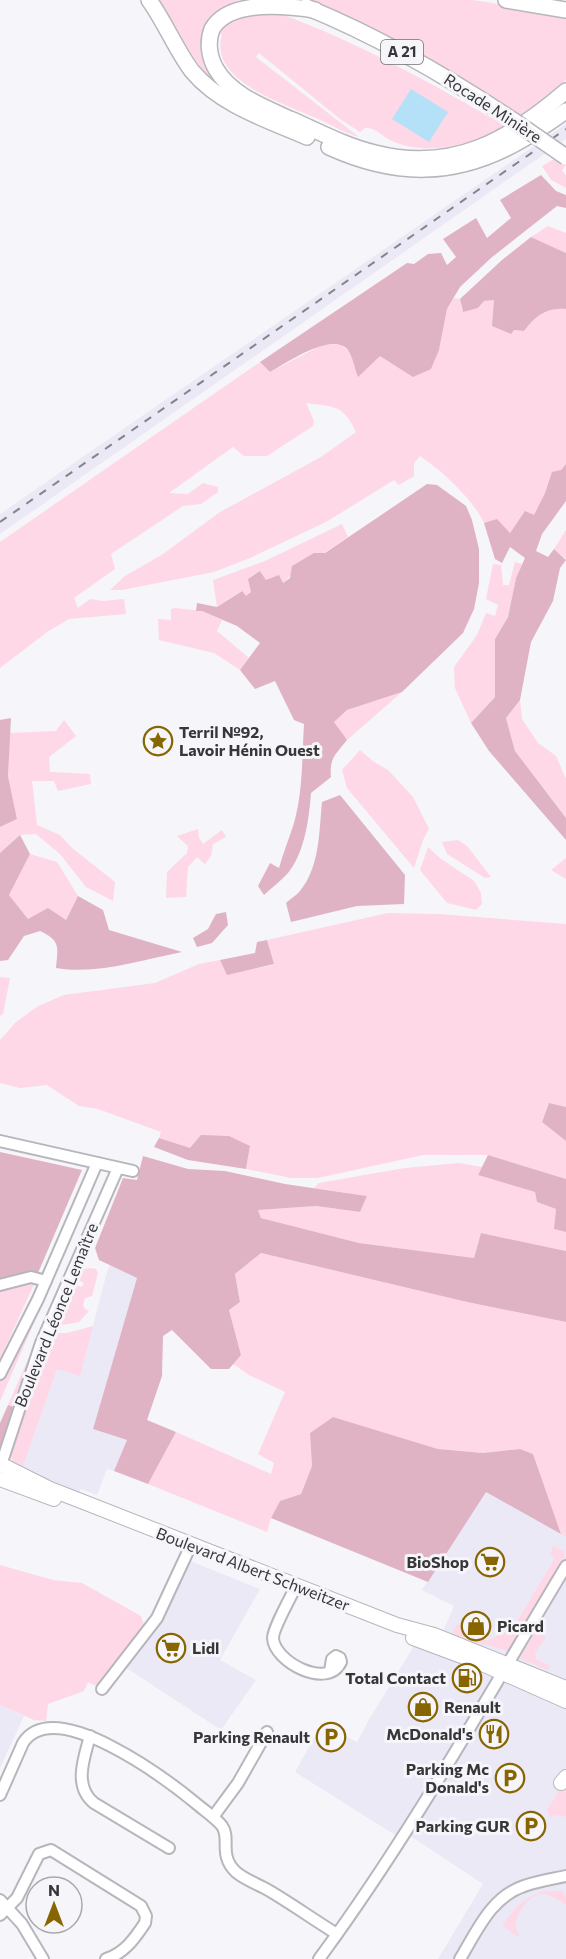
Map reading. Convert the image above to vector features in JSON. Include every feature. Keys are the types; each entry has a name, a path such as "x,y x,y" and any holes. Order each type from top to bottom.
{"highway":[{"path":"149,0 191,69 215,93 348,156 380,166 404,170 436,169 488,156 520,141 566,111"},
{"name":"Rocade Minière","path":"289,0 376,38 429,67 566,157"},
{"path":"506,0 566,10"},
{"path":"315,10 263,2 243,3 232,7 218,19 213,27 209,43 211,59 224,80 244,96 319,132 365,150 411,158 434,158 471,151 507,135 536,116 566,91"}],"main road":[{"name":"Boulevard Albert Schweitzer","path":"0,1465 50,1489 189,1548"},
{"path":"0,1472 43,1489 50,1489"},
{"name":"Boulevard Albert Schweitzer","path":"0,1479 294,1589 397,1625 434,1635 506,1669"},
{"path":"506,1669 565,1687"},
{"path":"506,1669 566,1701"}],"street":[{"path":"0,1141 133,1171"},
{"name":"Boulevard Léonce Lemaître","path":"0,1374 46,1281 97,1163"},
{"name":"Boulevard Léonce Lemaître","path":"0,1465 41,1343 118,1168"},
{"path":"0,1285 32,1277 46,1281"},
{"path":"102,1689 157,1618 189,1548"},
{"path":"319,1959 338,1934 442,1776 564,1572"},
{"path":"294,1589 274,1629 273,1638 276,1648 289,1661 304,1670 324,1675 330,1671"},
{"path":"0,1795 28,1735 44,1729 60,1729 90,1736 118,1750 166,1781 213,1817 224,1829 227,1858 238,1874 256,1882 338,1934"},
{"path":"213,1817 238,1783 267,1732"},
{"path":"90,1736 82,1769 84,1792 94,1803 169,1848"},
{"path":"43,1959 22,1924 2,1907 17,1898 39,1854 48,1850 54,1851 141,1906 144,1911 145,1923 130,1944 121,1952 106,1959"},
{"path":"460,1959 487,1913 498,1901 518,1888 566,1876"},
{"path":"550,1880 566,1883"}],"shaded area":[{"path":"158,0 239,0 224,7 210,24 227,91 215,82 196,61"},
{"path":"305,0 473,0 566,15 566,80 521,117 456,76"},
{"path":"278,13 366,50 507,127 465,143 437,148 423,148 394,142 369,128 360,132 340,119 259,53 256,57 359,137 269,98 237,78 226,65 221,51 222,35 220,33 237,14"},
{"path":"566,124 566,139 0,534 0,514"},
{"path":"556,158 566,165 562,170 566,176 566,188 551,180 542,166"},
{"path":"541,175 556,191 566,195 566,208 557,206 491,258 460,287 447,309 439,350 431,369 413,377 380,356 358,377 348,350 341,345 331,344 309,350 270,372 260,362 407,263 414,264 428,254 441,253 447,265 456,257 443,239 476,218 487,238 511,218 500,200"},
{"path":"548,226 566,233 566,253 531,237"},
{"path":"531,237 566,253 566,309 547,311 537,317 524,331 514,330 511,334 492,326 494,300 484,301 478,308 463,312 460,299"},
{"path":"454,298 460,299 462,311 478,308 484,301 494,300 513,330 524,331 547,311 566,309 566,464 561,470 552,473 534,516 525,512 509,534 497,520 484,523 456,486 420,456 414,463 414,476 399,485 394,480 326,522 250,558 214,572 122,590 110,590 125,576 163,554 220,512 321,457 356,432 347,416 337,408 306,403 314,421 313,426 267,456 244,456 233,447 169,493 188,494 203,483 218,487 218,492 201,504 183,506 111,554 115,569 74,598 78,608 90,599 103,601 124,599 126,614 69,619 47,632 0,668 0,542 260,362 270,372 322,345 339,344 349,351 381,356 414,376 439,350 447,309"},
{"path":"566,464 566,501 542,534 536,551 548,557 554,549 566,560 560,568 553,601 531,642 520,700 506,718 515,751 566,818 566,840 489,751 471,723 495,697 495,639 508,617 516,578 525,558 510,547 502,563 495,559 484,523 497,519 510,533 525,511 534,515 552,472 561,470"},
{"path":"427,484 437,485 466,506 472,520 479,549 479,583 474,609 463,633 402,692 347,710 334,722 347,740 332,761 331,777 311,793 305,834 294,865 264,895 258,886 270,863 279,868 297,811 302,774 304,724 294,720 275,681 255,689 240,670 260,643 237,626 202,611 196,611 197,603 217,607 242,591 246,596 251,592 248,579 260,571 266,580 279,575 283,583 290,578 292,566 314,553 325,553"},
{"path":"342,524 348,537 324,553 314,553 283,583 266,580 260,571 251,592 246,597 241,591 217,607 213,580 265,561"},
{"path":"566,530 566,559 554,549"},
{"path":"515,562 522,564 516,578 508,617 495,639 495,697 471,723 455,688 454,667 477,635 486,613 495,616 498,605 486,599 493,564 501,565 503,585 509,585"},
{"path":"171,609 202,611 222,620 217,631 249,658 240,670 214,653 159,640 158,619 171,620"},
{"path":"402,692 347,740 333,723 347,710"},
{"path":"520,700 522,719 538,743 556,756 566,779 566,818 515,751 506,718"},
{"path":"11,718 8,776 17,819 0,827 0,720"},
{"path":"64,720 76,736 49,757 50,772 90,774 91,784 58,791 54,781 32,781 37,825 60,835 72,848 115,882 113,901 86,887 60,854 36,834 20,835 0,853 0,827 17,819 8,776 10,733 56,731"},
{"path":"360,750 388,770 413,797 429,829 414,868 347,788 342,770"},
{"path":"340,795 405,875 404,904 357,906 291,922 286,903 300,891 307,881 315,860 322,802"},
{"path":"198,829 199,838 203,844 222,830 226,837 213,844 211,856 205,864 197,857 188,867 186,897 166,898 167,872 187,853 188,846 177,836"},
{"path":"20,835 30,854 9,895 28,919 48,908 66,920 78,896 103,910 109,930 182,952 103,968 72,970 56,968 57,945 52,938 40,931 24,936 8,960 0,961 0,853"},
{"path":"458,840 467,846 491,877 485,878 447,854 442,842"},
{"path":"428,847 441,859 474,881 481,893 482,904 476,910 447,903 420,870"},
{"path":"30,854 57,862 78,896 66,920 28,919 9,895"},
{"path":"566,858 566,879 551,870"},
{"path":"226,912 228,925 212,943 197,947 193,938 208,929 216,914"},
{"path":"388,913 439,914 566,924 566,1107 549,1103 542,1122 566,1141 566,1179 488,1155 423,1155 318,1178 291,1178 246,1169 250,1146 190,1149 159,1138 161,1132 98,1109 79,1106 47,1085 20,1088 0,1083 0,1040 16,1022 38,1006 64,995 155,983 199,964 220,960 227,974 273,965 267,940"},
{"path":"267,940 274,964 227,975 220,960 255,953 257,942"},
{"path":"0,977 10,978 3,1014 0,1016"},
{"path":"549,1103 566,1107 566,1141 542,1122"},
{"path":"201,1135 229,1136 250,1146 246,1169 188,1160 154,1147 159,1138 190,1148"},
{"path":"0,1152 82,1170 38,1273 0,1282"},
{"path":"488,1155 566,1179 566,1232 554,1229 556,1209 537,1202 535,1192 478,1175"},
{"path":"143,1156 188,1169 225,1171 285,1184 367,1196 360,1212 316,1206 258,1210 261,1218 359,1243 474,1258 481,1233 566,1251 566,1322 467,1302 261,1253 235,1274 240,1302 229,1310 241,1355 229,1369 211,1369 172,1330 163,1336 162,1376 147,1420 176,1432 148,1484 114,1471 127,1440 93,1429 137,1278 99,1260 95,1248 123,1178 137,1180"},
{"path":"459,1163 482,1167 478,1175 535,1192 537,1202 556,1209 555,1229 566,1232 566,1251 481,1233 474,1258 359,1243 261,1218 258,1210 316,1206 360,1212 367,1196 314,1188 319,1183 405,1168"},
{"path":"261,1253 467,1302 566,1322 566,1536 561,1534 533,1454 520,1449 483,1453 438,1449 333,1417 310,1433 312,1466 301,1494 280,1501 267,1532 148,1484 176,1432 271,1474 274,1463 258,1454 285,1392 249,1375 233,1364 241,1355 229,1310 240,1302 235,1274"},
{"path":"74,1254 77,1255 16,1408 8,1405"},
{"path":"110,1265 137,1278 93,1429 127,1440 114,1471 107,1469 97,1495 81,1489 79,1492 22,1469 57,1368 80,1375"},
{"path":"84,1269 96,1269 98,1273 92,1296 85,1298 83,1305 89,1311 79,1322 62,1325 60,1322 77,1285 82,1287 84,1283 79,1280"},
{"path":"51,1276 54,1277 0,1401 0,1380"},
{"path":"27,1280 28,1284 34,1284 0,1359 0,1289"},
{"path":"93,1326 80,1376 57,1369 22,1469 12,1462 11,1453 38,1375 56,1333 67,1333"},
{"path":"8,1405 16,1408 0,1454 0,1423"},
{"path":"333,1417 438,1449 483,1453 520,1449 533,1454 561,1534 486,1492 428,1582 271,1518 280,1501 301,1494 312,1466 310,1433"},
{"path":"486,1491 566,1536 566,1959 438,1959 483,1884 409,1835 395,1835 295,1772 322,1724 357,1742 415,1644 434,1651 454,1606 422,1590"},
{"path":"553,1546 564,1551 565,1557 508,1651 452,1634 457,1624 488,1641 504,1632 509,1635 555,1558 550,1555"},
{"path":"188,1560 260,1589 220,1660 256,1680 221,1730 125,1667"},
{"path":"0,1565 53,1580 82,1583 141,1616 144,1625 98,1687 88,1682 84,1691 48,1704 46,1721 34,1720 0,1705"},
{"path":"544,1617 547,1619 539,1632 546,1637 535,1653 536,1659 550,1666 548,1670 521,1659"},
{"path":"0,1705 24,1716 0,1768"},
{"path":"566,1789 566,1815 565,1817 557,1815 550,1817 547,1810 559,1791"},
{"path":"545,1891 563,1891 566,1905 556,1898 539,1894 530,1899 519,1914 516,1924 520,1938 502,1926 520,1904 531,1896"}],"water":[{"path":"411,89 448,112 429,142 392,119"}],"railway":[{"path":"0,522 566,129"}],"place":[{"name":"Terril №92, Lavoir Hénin Ouest","path":"158,741"},
{"name":"BioShop","path":"490,1562"},
{"name":"Picard","path":"476,1626"},
{"name":"Lidl","path":"171,1648"},
{"name":"Total Contact","path":"467,1678"},
{"name":"Renault","path":"423,1707"},
{"name":"McDonald's","path":"494,1734"},
{"name":"Parking Renault","path":"331,1737"},
{"name":"Parking Mc Donald's","path":"510,1778"},
{"name":"Parking GUR","path":"531,1826"}]}
